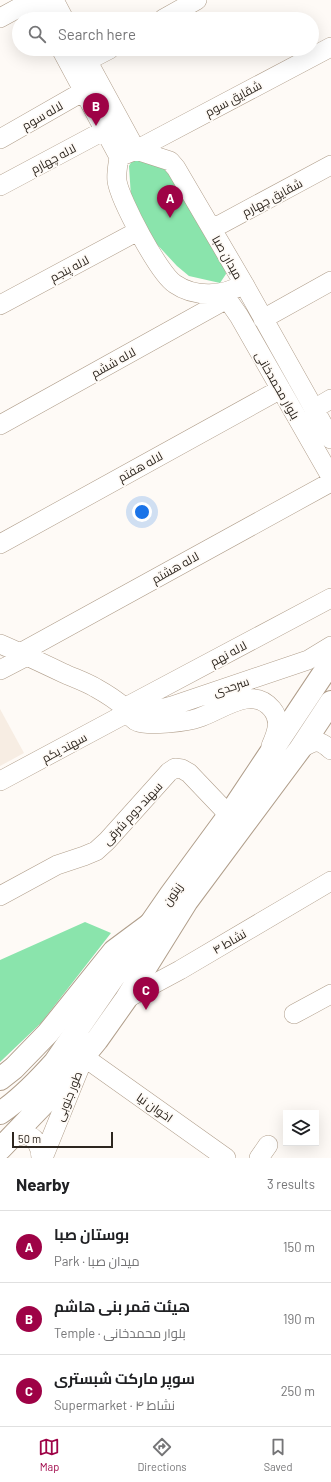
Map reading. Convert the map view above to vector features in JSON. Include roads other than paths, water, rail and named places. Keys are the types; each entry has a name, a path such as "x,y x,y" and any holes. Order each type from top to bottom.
{"main road":[{"name":"زیتون","path":"0,1113 37,1082 55,1062 229,815 331,662"},
{"name":"زیتون","path":"6,1144 52,1095 84,1057 126,1000 187,901 300,749 331,702"},
{"path":"0,1080 14,1068 48,1033 114,952 153,922"}],"street":[{"path":"0,18 34,0 40,12"},
{"path":"54,0 60,12"},
{"path":"176,12 197,0"},
{"name":"شقایق سوم","path":"319,53 331,47"},
{"path":"65,56 105,130 128,153"},
{"path":"84,56 128,153"},
{"name":"شقایق سوم","path":"128,153 314,56"},
{"name":"لاله سوم","path":"0,139 84,91"},
{"name":"لاله چهارم","path":"0,186 105,130"},
{"name":"میدان صبا","path":"128,153 170,161 176,168 212,229 244,284 225,296 185,290 174,284 164,274 138,231 119,191 117,180 128,153"},
{"name":"شقایق چهارم","path":"212,229 331,165"},
{"name":"لاله پنجم","path":"0,305 138,231"},
{"path":"263,319 331,281"},
{"name":"بلوار محمدخانی","path":"244,284 331,439"},
{"name":"بلوار محمدخانی","path":"225,296 239,316 331,477"},
{"name":"لاله ششم","path":"0,425 225,296"},
{"name":"لاله هفتم","path":"0,544 281,389"},
{"path":"314,409 331,399"},
{"name":"لاله هشتم","path":"0,670 23,654 331,482"},
{"name":"لاله نهم","path":"126,710 331,598"},
{"name":"سرحدی","path":"0,644 97,688 126,710 134,720 139,723 160,723 197,719 243,699 252,698 261,700 272,709 278,721 277,730 268,755"},
{"name":"سرحدی","path":"126,710 154,711 172,706 308,660 331,646"},
{"name":"سهند يكم","path":"0,781 126,710"},
{"path":"300,749 312,742 323,743 331,750"},
{"name":"سهند دوم شرقی","path":"0,896 57,865 96,851 175,768 182,769 189,773 229,815"},
{"name":"نشاط ۴","path":"126,1000 331,881"},
{"path":"294,1014 331,994"},
{"name":"طور جنوبی","path":"42,1158 84,1057"},
{"name":"اخوان نیا","path":"84,1057 226,1158"},
{"path":"6,1144 24,1135 32,1138 37,1143 42,1158"}],"place":[{"name":"هیئت قمر بنی هاشم","path":"96,126"},
{"name":"بوستان صبا","path":"170,218"},
{"name":"سوپر مارکت شبستری","path":"146,1010"}]}
